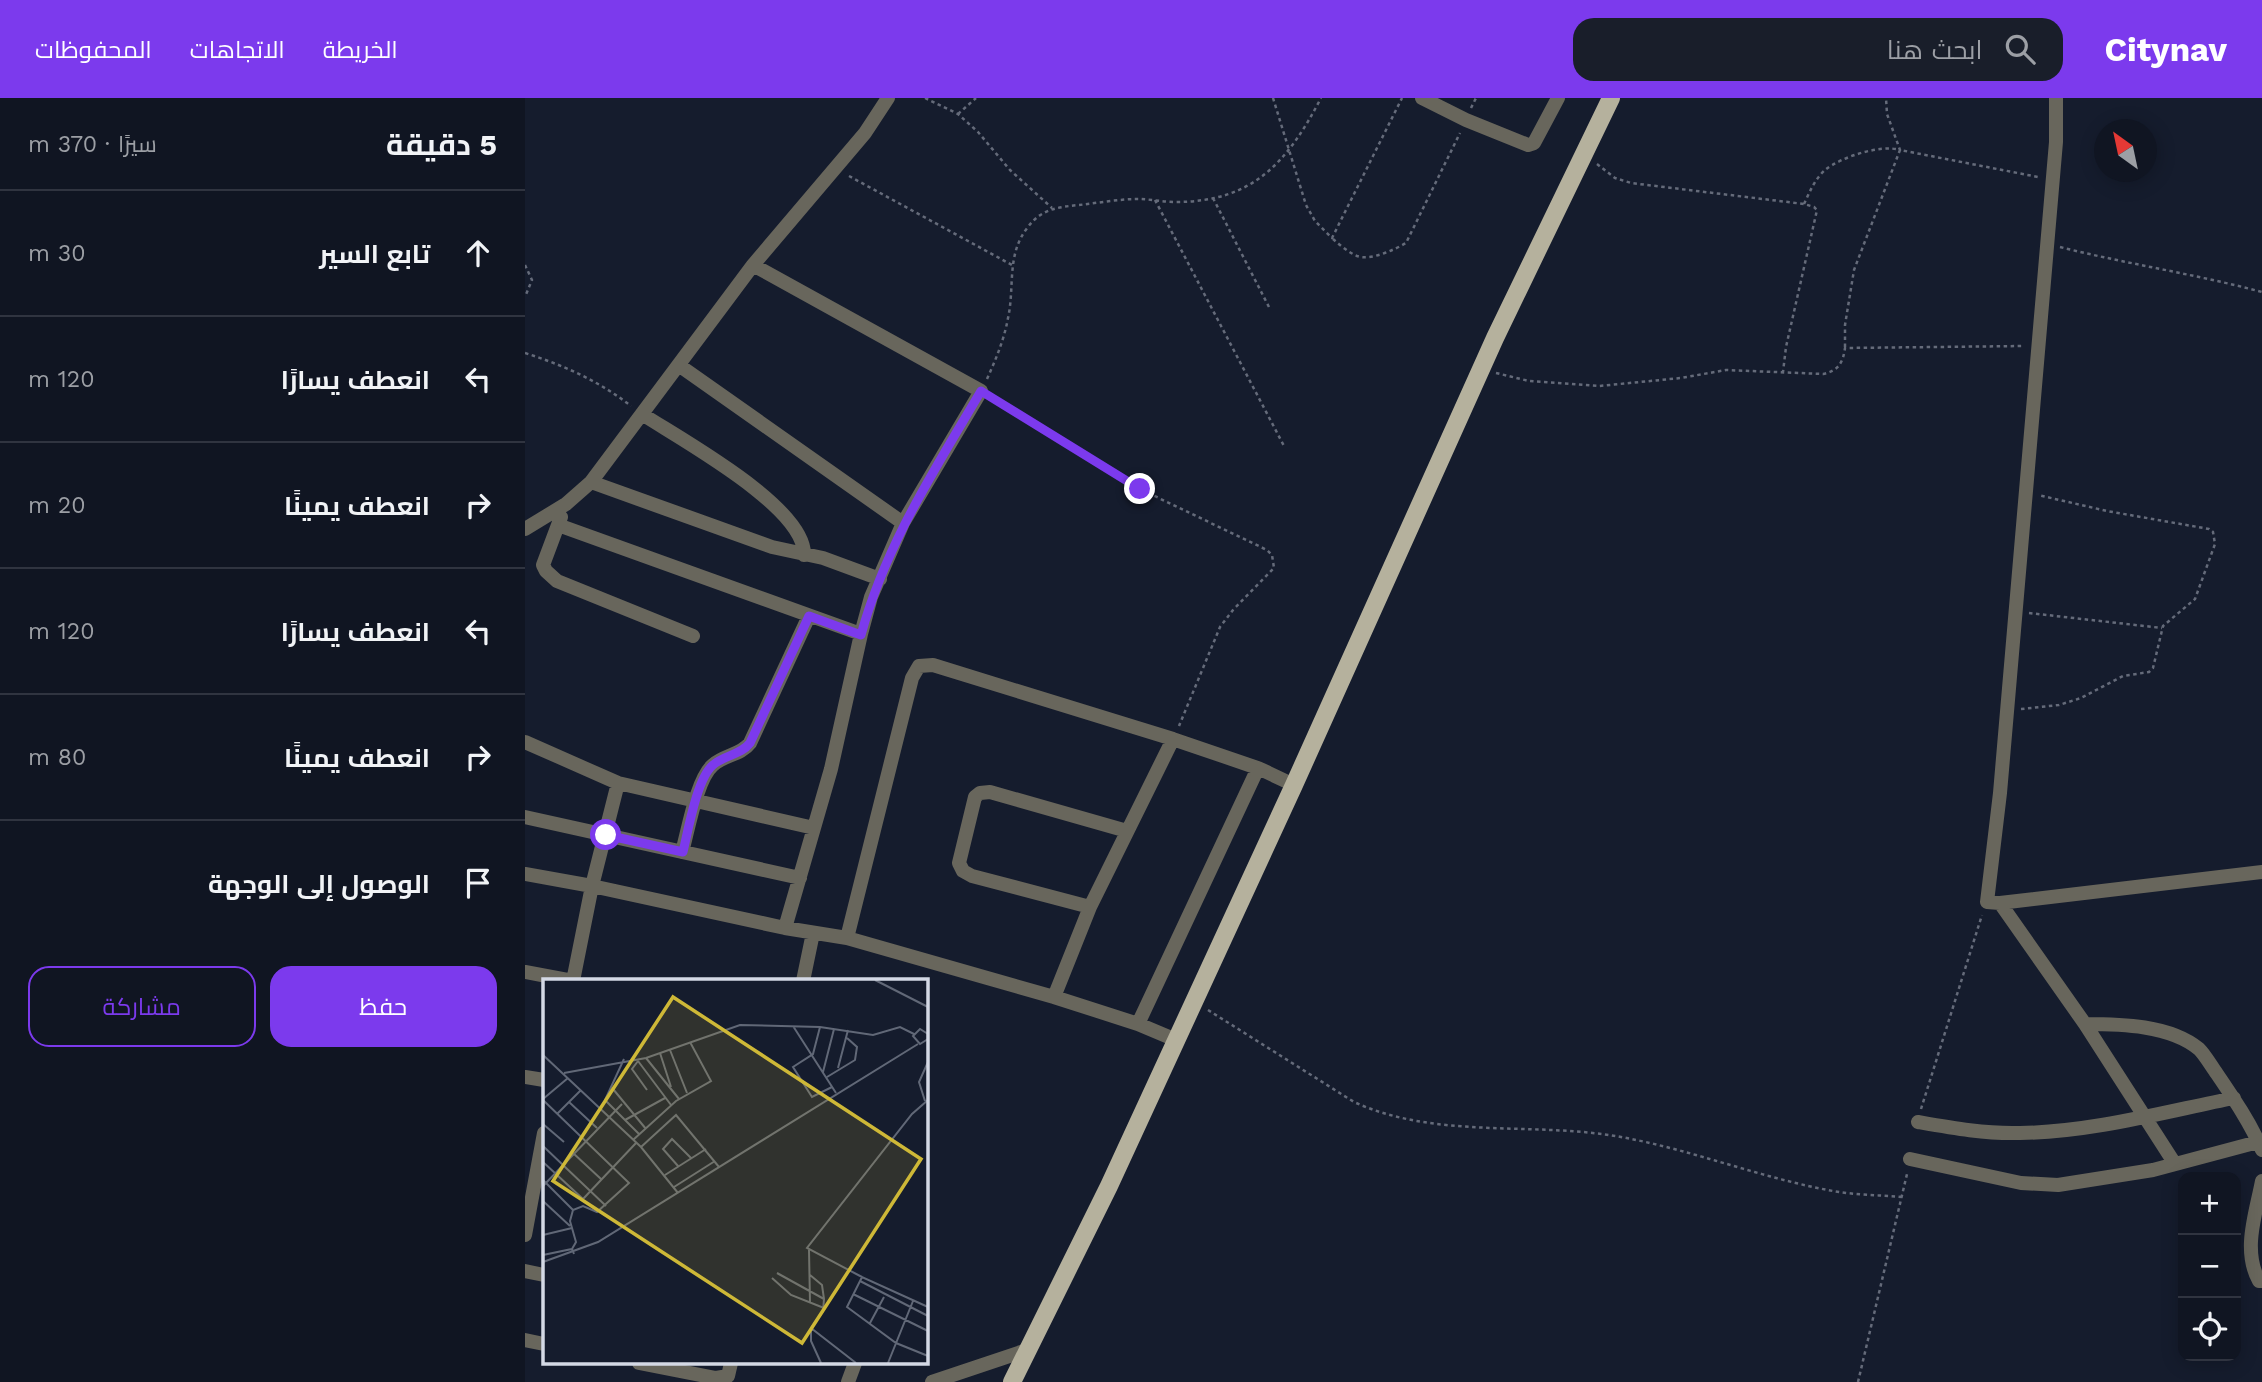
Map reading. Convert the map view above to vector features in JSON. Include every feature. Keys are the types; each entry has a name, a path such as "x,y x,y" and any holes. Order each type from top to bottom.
{"main road":[{"path":"1012,1382 1109,1185 1294,785 1481,369 1611,98"}],"street":[{"path":"525,528 566,504 591,482 754,265 865,132 888,98"},
{"path":"1422,98 1466,120 1523,144 1532,145 1558,98"},
{"path":"2056,98 2056,142 2015,611 1993,903 2085,1024 2175,1164"},
{"path":"754,265 981,391 903,523 871,597 831,769 785,928"},
{"path":"680,366 903,523"},
{"path":"642,414 747,482 775,504 804,547 804,555"},
{"path":"591,482 772,547 823,558 880,579"},
{"path":"566,504 543,565 546,571 557,581 694,636"},
{"path":"558,525 861,635"},
{"path":"683,852 695,800 709,768 745,749 750,743 809,616"},
{"path":"847,938 912,678 919,666 933,665 1173,739 1258,768 1294,785"},
{"path":"1053,997 1090,908 1173,739"},
{"path":"525,742 618,783 814,828"},
{"path":"1137,1024 1258,768"},
{"path":"573,979 592,886 618,783"},
{"path":"1090,908 972,876 963,871 959,863 975,797 980,793 990,792 1127,831"},
{"path":"525,817 800,878"},
{"path":"1993,903 2262,872"},
{"path":"525,874 785,928 847,938 1053,997 1137,1024 1176,1040"},
{"path":"803,979 813,933"},
{"path":"525,972 562,979"},
{"path":"1910,1159 2038,1185 2090,1181 2260,1147 2234,1098 2200,1050 2179,1037 2155,1030 2113,1024 2085,1024"},
{"path":"525,1077 543,1080"},
{"path":"1918,1122 1967,1131 2064,1131 2234,1098"},
{"path":"525,1235 540,1181 543,1145"},
{"path":"2261,1283 2252,1263 2251,1250 2262,1181"},
{"path":"525,1271 543,1275"},
{"path":"525,1340 543,1344"},
{"path":"932,1382 1027,1350"},
{"path":"644,1364 716,1378 729,1375 731,1364"},
{"path":"848,1382 855,1364"}],"path":[{"path":"925,98 958,114 978,132 1010,170 1052,208"},
{"path":"958,114 976,98"},
{"path":"1273,98 1306,205 1315,221 1332,238 1357,256 1364,257 1406,243 1476,98"},
{"path":"1173,739 1220,627 1274,568 1272,555 1267,550 1140,489 981,391 999,351 1008,318 1014,251 1037,216 1052,208 1137,198 1173,202 1235,193 1259,180 1276,165 1299,137 1321,98"},
{"path":"1332,238 1402,98"},
{"path":"1481,369 1529,381 1599,386 1681,378 1726,370 1831,373 1839,367 1845,348 1845,325 1854,270 1900,150 1887,114 1886,98"},
{"path":"1804,204 1811,187 1826,169 1860,154 1893,148 2052,179"},
{"path":"1584,154 1615,177 1630,183 1814,206 1817,216 1786,347 1783,372"},
{"path":"835,168 1012,265"},
{"path":"1213,198 1270,309"},
{"path":"1155,200 1284,446"},
{"path":"2046,243 2099,257 2199,275 2262,292"},
{"path":"525,265 532,280 525,297"},
{"path":"1845,348 2038,346"},
{"path":"525,353 554,362 607,387 642,414"},
{"path":"2007,710 2059,705 2087,695 2123,676 2149,673 2153,668 2163,628 2170,618 2195,599 2215,544 2213,532 2209,529 2107,511 2025,492"},
{"path":"2015,611 2163,628"},
{"path":"1918,1122 1942,1038 1993,903"},
{"path":"1194,1001 1354,1102 1377,1113 1461,1126 1552,1130 1622,1137 1835,1191 1902,1197"},
{"path":"1859,1382 1910,1159"}],"route":[{"path":"606,835 683,852 695,800 709,768 745,749 750,743 809,616 861,635 871,597 903,523 981,391 1140,489"}]}
